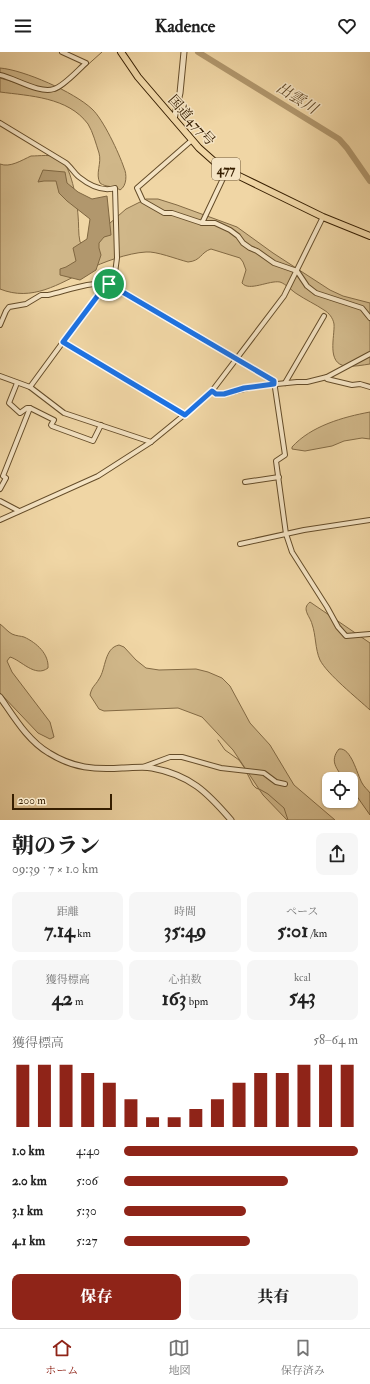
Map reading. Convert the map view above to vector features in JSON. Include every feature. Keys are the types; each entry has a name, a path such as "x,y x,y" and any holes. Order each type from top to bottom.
{"highway":[{"name":"国道477号","path":"121,52 138,77 192,140 208,156 227,170 323,217 370,236"}],"street":[{"path":"0,75 39,89 54,90 61,86 86,63 62,52"},
{"path":"174,119 178,108 184,52"},
{"path":"0,123 66,163 86,182 104,190 115,188 117,258 115,273 109,284 99,294 30,387"},
{"path":"192,140 137,188 143,201 164,213 172,213 202,223 215,223 224,226 250,248 274,263 297,271 307,286 316,293 362,308 370,318"},
{"path":"202,223 227,170"},
{"path":"0,520 98,476 151,442 212,391 284,296 323,217"},
{"path":"0,325 9,307 26,304 40,295 48,295 102,282 109,284 274,381 285,455 276,461 286,534 292,552 338,627 348,637 370,634"},
{"path":"285,383 324,316"},
{"path":"63,342 185,415"},
{"path":"212,391 216,394 224,394 244,388 307,382 327,377 370,354"},
{"path":"0,376 30,387 64,413 151,442"},
{"path":"327,377 327,379 352,385 360,384 370,387"},
{"path":"17,383 9,403 20,413 27,408 30,408 54,420 51,425 52,426 93,441 101,425"},
{"path":"0,488 6,478 3,476 30,408"},
{"path":"245,482 279,477"},
{"path":"0,501 20,510"},
{"path":"240,544 271,536 370,520"},
{"path":"0,697 24,731 38,746 62,760 85,768 104,769 152,767 186,778 199,787 231,820"},
{"path":"143,767 170,757 182,757 220,768 264,773 276,782 285,784"}],"shaded area":[{"path":"0,68 35,77 61,89 84,102 92,109 106,128 115,145 125,171 126,177 124,186 120,190 100,183 98,176 100,161 99,153 90,127 80,115 70,108 48,99 0,92"},
{"path":"31,156 56,157 59,158 67,167 73,184 76,201 80,242 85,245 126,209 146,199 158,199 237,227 273,253 330,290 343,296 370,303 370,364 346,366 340,364 334,355 334,324 328,313 280,282 254,286 245,285 242,283 246,270 240,258 211,249 196,260 188,262 150,252 131,254 100,264 45,290 23,293 0,289 0,164 12,164"},
{"path":"43,170 65,172 67,183 78,192 92,199 107,196 111,235 104,237 99,243 101,255 96,270 80,280 60,275 60,269 76,261 73,248 87,239 90,219 59,193 56,181 38,182"},
{"path":"370,412 370,439 362,438 344,441 332,446 305,451 292,449 292,447 308,433 318,428 338,420"},
{"path":"310,602 370,643 370,710 335,679 320,660 313,628 306,610 307,605"},
{"path":"0,624 12,634 24,637 33,642 38,646 46,658 48,668 43,671 33,670 10,657 7,661 12,672 50,722 54,737 50,739 38,733 0,693"},
{"path":"119,645 124,647 146,668 159,670 196,669 222,678 230,686 250,723 270,745 294,785 335,820 287,820 263,795 233,750 202,717 178,708 104,711 99,709 90,695 101,675 108,654 114,647"},
{"path":"339,749 347,752 357,772 340,772 334,761 336,753"},
{"path":"358,774 362,783 370,793 370,815 358,798"}],"waterway":[{"path":"48,92 56,91 63,87 102,52"},
{"name":"出雲川","path":"198,52 339,139 370,181"},
{"path":"0,78 17,83"},
{"path":"218,740 225,750 239,760 246,770"},
{"path":"247,773 256,788 268,794 284,808 288,820"}],"route":[{"path":"109,284 274,381 274,384 244,388 224,394 216,394 212,391 185,415 63,342 99,294 109,284"}]}
